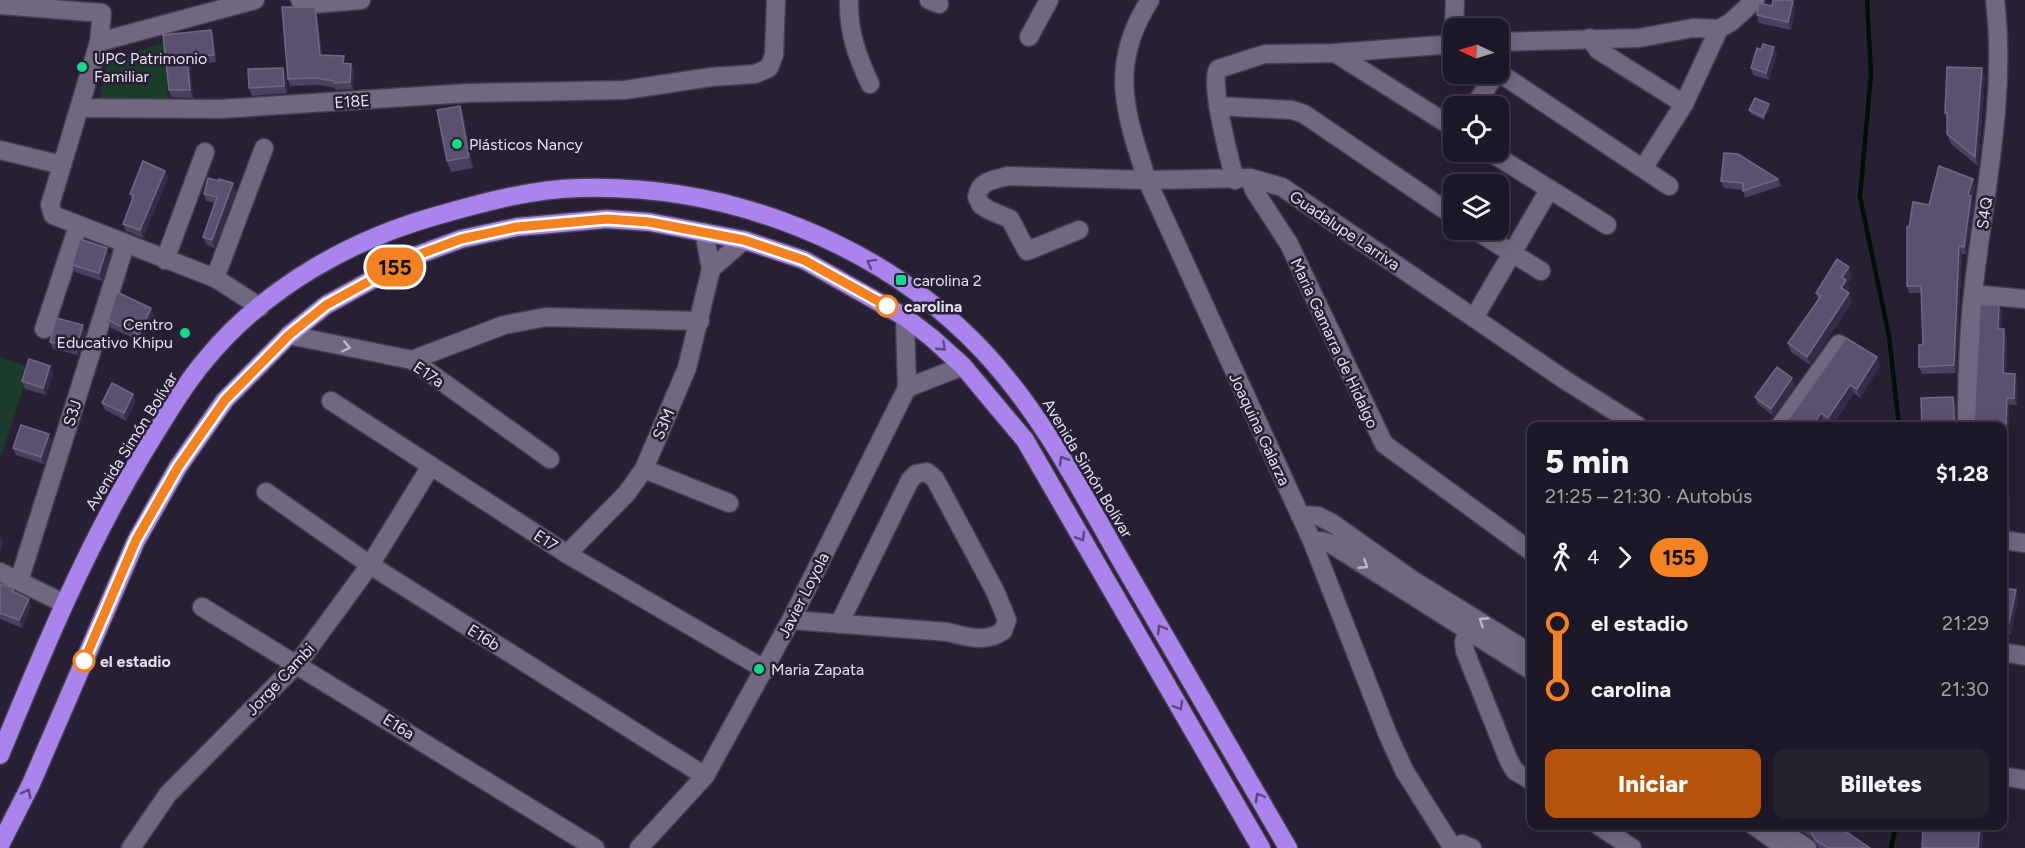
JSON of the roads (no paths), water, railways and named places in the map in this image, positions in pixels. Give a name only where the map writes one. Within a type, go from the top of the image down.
[{"type":"highway","name":"Avenida Simón Bolívar","points":[[0,755],[63,603],[119,494],[159,427],[207,357],[260,307],[337,254],[379,234],[475,205],[577,188],[679,195],[776,218],[821,236],[901,280],[955,322],[986,354],[1039,418],[1288,848]]},
{"type":"highway","points":[[0,845],[31,784],[136,540],[178,467],[225,400],[289,335],[326,305],[415,256],[461,239],[517,227],[607,219],[704,231],[744,240],[804,260],[905,317],[963,366],[1025,440],[1261,848]]},
{"type":"street","points":[[99,42],[255,0]]},
{"type":"street","points":[[300,0],[312,4],[361,0]]},
{"type":"street","name":"E18E","points":[[79,108],[220,109],[468,93],[626,90],[711,77],[755,74],[769,68],[774,55],[776,0]]},
{"type":"street","points":[[849,0],[851,34],[856,53],[870,84]]},
{"type":"street","points":[[1029,37],[1049,0]]},
{"type":"street","name":"Joaquina Galarza","points":[[1150,0],[1129,39],[1124,68],[1128,115],[1147,180],[1312,542],[1388,735],[1405,772],[1453,848]]},
{"type":"street","points":[[1454,18],[1455,0]]},
{"type":"street","points":[[1509,42],[1639,38],[1693,28],[1719,28],[1731,22],[1755,0]]},
{"type":"street","name":"S4Q","points":[[1968,422],[1967,377],[1973,294],[1995,140],[1998,23],[1995,0]]},
{"type":"street","points":[[0,5],[102,13],[99,42],[50,205],[53,215],[215,278],[260,307]]},
{"type":"street","points":[[1644,166],[1684,104],[1719,28]]},
{"type":"street","points":[[1590,38],[1598,50],[1684,104]]},
{"type":"street","name":"Maria Gamarra de Hidalgo","points":[[1443,45],[1335,53],[1265,54],[1218,69],[1215,74],[1218,106],[1242,179],[1254,190],[1284,236],[1384,444],[1527,548]]},
{"type":"street","points":[[1335,53],[1443,121]]},
{"type":"street","points":[[1509,81],[1644,166],[1669,186]]},
{"type":"street","points":[[1218,106],[1292,110],[1304,114],[1443,209]]},
{"type":"street","points":[[215,278],[264,148]]},
{"type":"street","points":[[0,150],[62,165]]},
{"type":"street","points":[[165,260],[206,152]]},
{"type":"street","points":[[1506,162],[1606,225]]},
{"type":"street","name":"Guadalupe Larriva","points":[[1079,230],[1027,251],[1010,219],[981,205],[977,197],[982,184],[1008,176],[1147,180],[1242,179],[1282,187],[1632,422]]},
{"type":"street","points":[[1474,318],[1549,190]]},
{"type":"street","points":[[44,329],[78,225]]},
{"type":"street","name":"S3M","points":[[567,554],[627,493],[644,469],[687,368],[711,269],[704,231]]},
{"type":"street","points":[[711,269],[744,240]]},
{"type":"street","points":[[1492,240],[1541,271]]},
{"type":"street","name":"S3J","points":[[19,581],[126,245]]},
{"type":"street","points":[[1973,294],[2025,298]]},
{"type":"street","points":[[412,360],[504,325],[546,317],[700,321]]},
{"type":"street","name":"Javier Loyola","points":[[639,848],[705,776],[766,670],[907,388],[905,317]]},
{"type":"street","name":"E17a","points":[[289,335],[412,360],[550,459]]},
{"type":"street","points":[[1783,422],[1839,344]]},
{"type":"street","points":[[907,388],[963,366]]},
{"type":"street","name":"E17","points":[[331,401],[567,554],[766,670]]},
{"type":"street","name":"Jorge Cambi","points":[[131,848],[168,794],[298,663],[370,565],[431,466]]},
{"type":"street","points":[[644,469],[729,503]]},
{"type":"street","points":[[791,620],[839,624],[948,632],[989,639],[1003,631],[1007,620],[994,591],[935,479],[927,472],[916,474],[910,480],[839,624]]},
{"type":"street","name":"E16b","points":[[266,492],[370,565],[705,776]]},
{"type":"street","points":[[1300,515],[1318,516],[1332,523],[1414,581],[1479,618],[1527,651]]},
{"type":"street","points":[[1312,542],[1322,541],[1331,544],[1527,668]]},
{"type":"street","points":[[2007,541],[2025,543]]},
{"type":"street","points":[[0,572],[63,603]]},
{"type":"street","name":"E16a","points":[[202,607],[298,663],[595,848]]},
{"type":"street","points":[[1467,632],[1464,642],[1465,651],[1509,761],[1515,771],[1527,778]]},
{"type":"street","points":[[2007,653],[2025,656]]},
{"type":"street","points":[[2007,777],[2025,780]]},
{"type":"street","points":[[1605,830],[1632,848]]},
{"type":"street","points":[[1760,830],[1785,848]]},
{"type":"street","points":[[1780,830],[1807,848]]},
{"type":"street","points":[[1453,848],[1462,844],[1472,848]]},
{"type":"waterway","points":[[1867,0],[1871,74],[1860,197],[1889,336],[1899,422]]},
{"type":"waterway","points":[[1891,848],[1895,830]]},
{"type":"place","name":"UPC Patrimonio Familiar","points":[[82,67]]},
{"type":"place","name":"Plásticos Nancy","points":[[457,144]]},
{"type":"place","name":"carolina 2","points":[[901,280]]},
{"type":"place","name":"carolina","points":[[887,306]]},
{"type":"place","name":"Centro Educativo Khipu","points":[[185,333]]},
{"type":"place","name":"el estadio","points":[[84,661]]},
{"type":"place","name":"Maria Zapata","points":[[759,669]]}]
